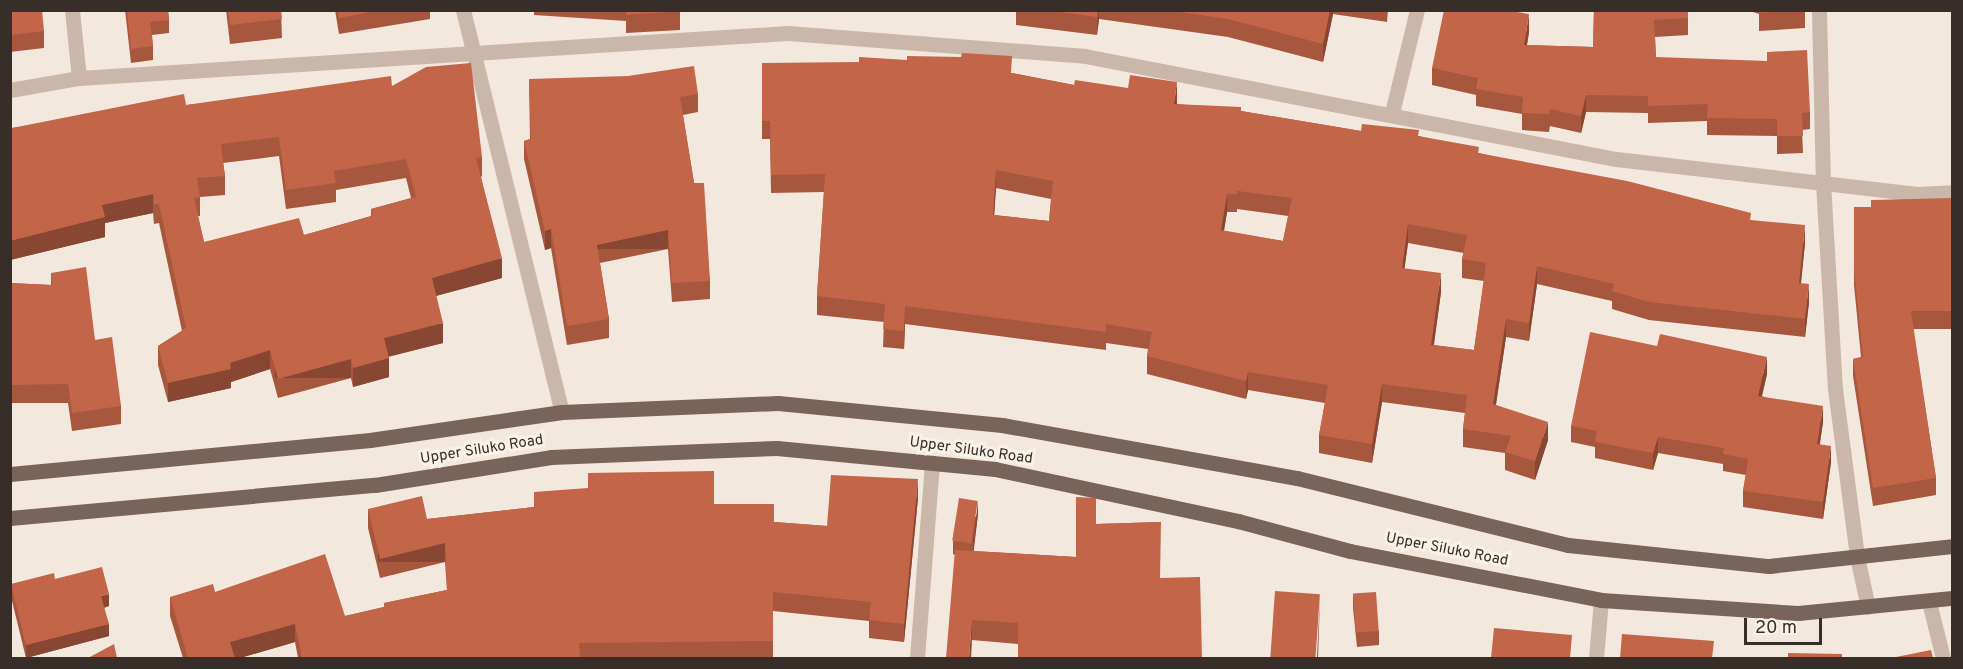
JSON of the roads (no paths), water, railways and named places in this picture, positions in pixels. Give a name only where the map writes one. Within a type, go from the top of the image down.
[{"type":"main road","name":"Upper Siluko Road","points":[[10,474],[369,440],[562,412],[778,403],[1002,425],[1297,478],[1568,545],[1769,566],[1953,546]]},
{"type":"main road","name":"Upper Siluko Road","points":[[10,518],[375,485],[551,457],[777,448],[995,469],[1238,521],[1350,550],[1600,600],[1798,613],[1953,598]]},
{"type":"street","points":[[72,10],[79,78]]},
{"type":"street","points":[[463,10],[562,412]]},
{"type":"street","points":[[1392,113],[1417,10]]},
{"type":"street","points":[[1819,10],[1823,182],[1835,389],[1857,557],[1868,607]]},
{"type":"street","points":[[10,90],[79,78],[473,50],[788,33],[1085,56],[1392,113],[1616,159],[1917,194],[1953,192]]},
{"type":"street","points":[[917,658],[932,463]]},
{"type":"street","points":[[1596,658],[1600,600]]},
{"type":"street","points":[[1929,602],[1943,658]]}]
